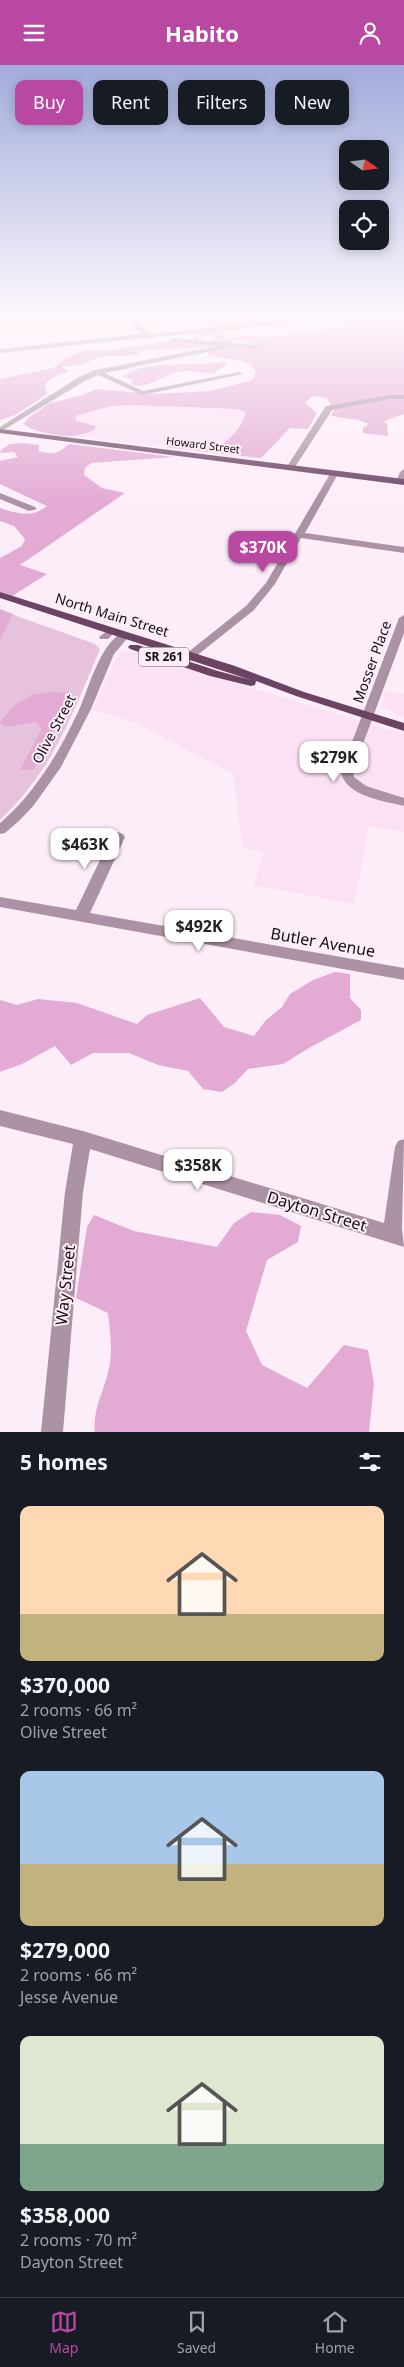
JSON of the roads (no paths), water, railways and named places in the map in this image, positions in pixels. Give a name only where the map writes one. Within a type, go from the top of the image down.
[{"type":"main road","name":"Howard Street","points":[[0,430],[402,482]]},
{"type":"main road","name":"North Main Street","points":[[0,595],[214,674],[300,694]]},
{"type":"main road","name":"North Main Street","points":[[0,603],[231,668],[300,694],[404,727]]},
{"type":"street","points":[[0,430],[88,378]]},
{"type":"street","points":[[110,378],[142,393],[220,378]]},
{"type":"street","points":[[290,468],[330,408],[390,397],[404,397]]},
{"type":"street","points":[[402,482],[404,472]]},
{"type":"street","points":[[181,663],[230,625],[259,598],[279,571],[334,474]]},
{"type":"street","points":[[0,496],[32,509]]},
{"type":"street","points":[[300,535],[404,550]]},
{"type":"street","name":"Mosser Place","points":[[404,618],[347,771],[348,778],[361,789],[404,802]]},
{"type":"street","name":"Olive Street","points":[[0,830],[16,817],[44,783],[92,691],[115,636]]},
{"type":"street","points":[[81,916],[118,837]]},
{"type":"street","name":"Butler Avenue","points":[[0,902],[404,974]]},
{"type":"street","name":"Dayton Street","points":[[0,1119],[83,1139],[398,1236]]},
{"type":"street","name":"Way Street","points":[[52,1432],[74,1192],[83,1139]]},
{"type":"street","points":[[398,1236],[404,1147]]}]
